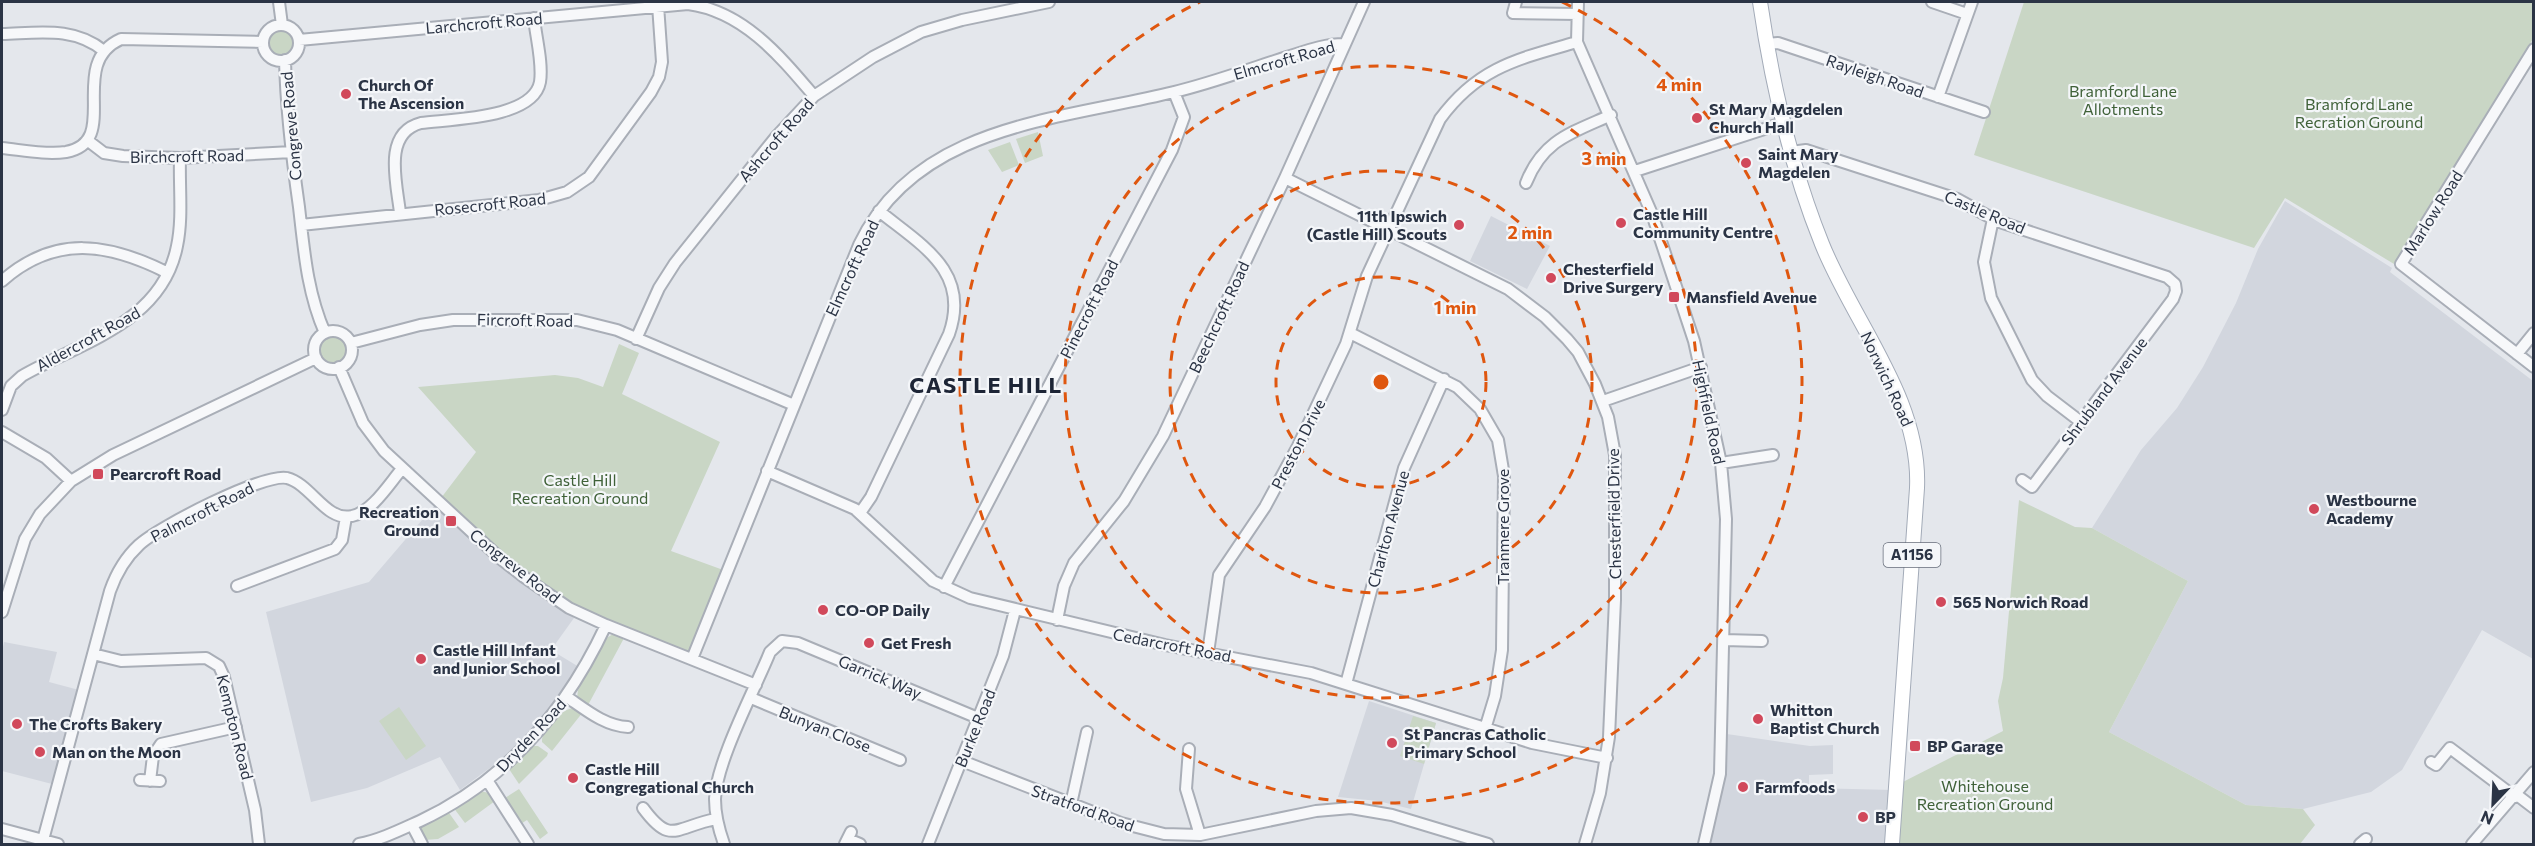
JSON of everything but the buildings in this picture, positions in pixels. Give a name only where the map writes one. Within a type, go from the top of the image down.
[{"type":"main road","name":"Norwich Road","points":[[1760,2],[1766,44],[1783,123],[1821,242],[1901,402],[1916,452],[1917,488],[1892,844]]},
{"type":"street","points":[[279,2],[282,25]]},
{"type":"street","name":"Ashcroft Road","points":[[636,339],[659,288],[675,263],[775,138],[814,96],[873,57],[921,32],[962,20],[1050,2]]},
{"type":"street","name":"Beechcroft Road","points":[[1057,620],[1068,573],[1144,471],[1285,178],[1364,2]]},
{"type":"street","points":[[1516,2],[1512,13],[1578,14]]},
{"type":"street","name":"Highfield Road","points":[[1578,2],[1577,42],[1611,115],[1652,214],[1701,367],[1721,463],[1725,509],[1720,774],[1707,844]]},
{"type":"street","points":[[1932,2],[1967,14]]},
{"type":"street","points":[[1938,97],[1972,2]]},
{"type":"street","name":"Larchcroft Road","points":[[299,40],[658,6],[700,5],[733,18],[772,50],[814,96]]},
{"type":"street","name":"Rosecroft Road","points":[[301,225],[539,200],[567,192],[584,181],[645,101],[659,76],[662,50],[658,6]]},
{"type":"street","points":[[400,213],[395,154],[399,140],[407,130],[421,123],[513,110],[527,103],[534,96],[540,79],[534,18]]},
{"type":"street","points":[[282,25],[291,28],[299,40],[297,50],[285,60],[270,56],[263,42],[271,27],[282,25]]},
{"type":"street","points":[[2,34],[73,33],[86,38],[104,51]]},
{"type":"street","points":[[2,148],[65,152],[76,149],[87,140],[94,119],[95,68],[104,51],[121,39],[133,37],[263,42]]},
{"type":"street","name":"Preston Drive","points":[[1208,653],[1219,575],[1255,523],[1284,473],[1350,333],[1363,285],[1440,119],[1454,100],[1491,70],[1509,62],[1577,42]]},
{"type":"street","name":"Rayleigh Road","points":[[1766,44],[1778,43],[1984,112]]},
{"type":"street","name":"Elmcroft Road","points":[[692,659],[859,245],[879,211],[897,190],[917,174],[983,138],[1048,117],[1174,92],[1318,48],[1344,44]]},
{"type":"street","name":"Marlow Road","points":[[2534,49],[2401,264],[2534,367]]},
{"type":"street","name":"Congreve Road","points":[[285,60],[292,153],[306,274],[325,333]]},
{"type":"street","name":"Pinecroft Road","points":[[944,587],[1172,150],[1184,117],[1174,92]]},
{"type":"street","points":[[1526,183],[1543,152],[1552,143],[1611,115]]},
{"type":"street","points":[[1635,171],[1783,123]]},
{"type":"street","name":"Birchcroft Road","points":[[87,140],[100,151],[112,156],[180,158],[292,153]]},
{"type":"street","name":"Castle Road","points":[[1791,152],[1806,150],[1957,199],[1993,219],[2166,277],[2175,284]]},
{"type":"street","name":"Aldercroft Road","points":[[2,410],[15,381],[135,316],[158,292],[168,273],[179,237],[180,158]]},
{"type":"street","name":"Chesterfield Drive","points":[[1285,178],[1389,231],[1491,279],[1533,306],[1578,352],[1603,401],[1613,446],[1616,489],[1612,688],[1607,758],[1585,844]]},
{"type":"street","points":[[860,513],[871,497],[949,334],[954,312],[953,290],[939,261],[879,211]]},
{"type":"street","points":[[1993,219],[1984,262],[1991,298],[2032,380],[2047,396],[2081,422]]},
{"type":"street","points":[[2,281],[17,268],[40,256],[78,247],[115,251],[168,273]]},
{"type":"street","name":"Shrubland Avenue","points":[[2022,480],[2032,487],[2173,299],[2175,284]]},
{"type":"street","name":"Fircroft Road","points":[[351,344],[420,325],[468,319],[577,320],[607,327],[794,405]]},
{"type":"street","points":[[340,332],[351,344],[350,358],[339,367],[328,368],[316,358],[315,344],[325,333],[340,332]]},
{"type":"street","name":"Tranmere Grove","points":[[1350,333],[1444,379],[1465,394],[1487,418],[1498,440],[1504,466],[1502,650],[1495,696],[1485,729]]},
{"type":"street","points":[[2517,354],[2534,333]]},
{"type":"street","points":[[2,612],[12,572],[25,539],[40,514],[71,481],[113,455],[316,358]]},
{"type":"street","name":"Congreve Road","points":[[339,367],[370,434],[401,470],[516,571],[569,608],[756,686]]},
{"type":"street","points":[[1603,401],[1701,367]]},
{"type":"street","name":"Charlton Avenue","points":[[1346,684],[1404,468],[1444,379]]},
{"type":"street","points":[[2,432],[46,458],[71,481]]},
{"type":"street","points":[[1721,463],[1773,455]]},
{"type":"street","points":[[237,586],[335,549],[342,540],[346,517],[367,508],[401,470]]},
{"type":"street","name":"Cedarcroft Road","points":[[767,471],[860,513],[914,565],[944,587],[970,598],[1057,620],[1208,653],[1276,665],[1346,684],[1547,747],[1607,758]]},
{"type":"street","name":"Palmcroft Road","points":[[43,840],[116,577],[136,548],[160,530],[262,481],[275,477],[297,482],[329,510],[346,517]]},
{"type":"street","name":"Burke Road","points":[[928,844],[1003,656],[1015,610]]},
{"type":"street","name":"Dryden Road","points":[[360,844],[411,825],[448,806],[487,780],[520,752],[567,697],[606,625]]},
{"type":"street","points":[[1724,640],[1762,641]]},
{"type":"street","name":"Garrick Way","points":[[756,686],[770,652],[782,641],[798,643],[978,718]]},
{"type":"street","name":"Kempton Road","points":[[93,654],[121,660],[210,660],[219,666],[223,673],[255,810],[259,844]]},
{"type":"street","points":[[724,844],[716,819],[716,799],[720,775],[756,686]]},
{"type":"street","points":[[567,697],[593,715],[619,727],[628,727]]},
{"type":"street","name":"Bunyan Close","points":[[751,698],[900,760]]},
{"type":"street","points":[[150,781],[153,756],[161,744],[236,727]]},
{"type":"street","points":[[1071,804],[1087,732]]},
{"type":"street","points":[[2431,762],[2436,765],[2450,748],[2534,808]]},
{"type":"street","points":[[1189,750],[1186,789],[1200,835]]},
{"type":"street","name":"Stratford Road","points":[[962,761],[1164,839],[1200,835],[1316,811],[1351,808],[1392,814],[1488,844]]},
{"type":"street","points":[[2472,844],[2516,796],[2534,772]]},
{"type":"street","points":[[487,780],[528,844]]},
{"type":"street","points":[[643,808],[654,827],[666,835],[675,835],[699,823],[716,819]]},
{"type":"street","points":[[411,825],[422,844]]},
{"type":"street","points":[[2,829],[21,840],[43,840],[58,844]]},
{"type":"street","points":[[848,838],[860,844]]},
{"type":"shaded area","name":"Westbourne Academy","points":[[2285,201],[2392,268],[2390,272],[2533,381],[2533,659],[2482,630],[2402,770],[2371,792],[2303,809],[2246,805],[2109,732],[2188,581],[2092,528],[2141,450],[2177,408],[2203,367],[2236,303],[2258,249]]},
{"type":"shaded area","points":[[1491,216],[1550,246],[1527,289],[1470,261]]},
{"type":"shaded area","name":"Castle Hill Infant and Junior School","points":[[434,506],[501,567],[574,618],[551,650],[579,667],[537,726],[502,759],[460,790],[440,757],[367,788],[311,802],[266,612],[369,582]]},
{"type":"shaded area","points":[[4,642],[57,652],[49,682],[79,690],[52,784],[2,771],[2,652]]},
{"type":"shaded area","name":"St Pancras Catholic Primary School","points":[[1369,701],[1436,723],[1411,809],[1378,801],[1338,797]]},
{"type":"shaded area","points":[[1720,733],[1810,746],[1833,745],[1833,774],[1809,775],[1809,788],[1894,790],[1892,844],[1704,844]]},
{"type":"green space","points":[[2024,2],[2533,2],[2533,39],[2394,264],[2285,198],[2254,248],[1974,155]]},
{"type":"green space","points":[[281,28],[291,32],[295,42],[291,52],[281,56],[271,52],[267,42],[271,32]]},
{"type":"green space","points":[[1038,132],[1043,156],[1025,163],[1016,139]]},
{"type":"green space","points":[[1010,142],[1019,165],[1002,172],[988,150]]},
{"type":"green space","points":[[333,335],[343,339],[347,349],[343,359],[333,363],[323,359],[319,349],[323,339]]},
{"type":"green space","name":"Castle Hill Recreation Ground","points":[[619,344],[639,353],[622,394],[720,442],[671,551],[726,571],[692,659],[569,607],[438,502],[476,452],[418,387],[555,375],[578,378],[603,387]]},
{"type":"green space","name":"Whitehouse Recreation Ground","points":[[2019,500],[2075,527],[2092,528],[2188,581],[2109,732],[2246,805],[2303,809],[2315,825],[2300,844],[1892,844],[1895,786],[2003,731],[1998,701],[2003,678]]},
{"type":"green space","points":[[613,634],[624,637],[623,640],[587,707],[577,698],[578,690],[605,639]]},
{"type":"green space","points":[[399,707],[426,746],[406,760],[379,721]]},
{"type":"green space","points":[[574,708],[583,712],[552,751],[542,742],[545,732],[558,716]]},
{"type":"green space","points":[[1413,716],[1436,723],[1424,764],[1400,756]]},
{"type":"green space","points":[[533,746],[538,746],[548,753],[547,756],[519,784],[509,769]]},
{"type":"green space","points":[[519,789],[548,833],[540,839],[527,820],[519,825],[502,800]]},
{"type":"green space","points":[[480,791],[489,793],[495,801],[465,823],[453,807]]},
{"type":"green space","points":[[447,810],[459,827],[438,839],[424,840],[420,829],[423,824]]},
{"type":"place","name":"Church Of The Ascension","points":[[346,94]]},
{"type":"place","name":"St Mary Magdelen Church Hall","points":[[1697,118]]},
{"type":"place","name":"Saint Mary Magdelen","points":[[1746,163]]},
{"type":"place","name":"Castle Hill Community Centre","points":[[1621,223]]},
{"type":"place","name":"11th Ipswich (Castle Hill) Scouts","points":[[1459,225]]},
{"type":"place","name":"Chesterfield Drive Surgery","points":[[1551,278]]},
{"type":"place","name":"Mansfield Avenue","points":[[1674,297]]},
{"type":"place","name":"Pearcroft Road","points":[[98,474]]},
{"type":"place","name":"Westbourne Academy","points":[[2314,509]]},
{"type":"place","name":"Recreation Ground","points":[[451,521]]},
{"type":"place","name":"565 Norwich Road","points":[[1941,602]]},
{"type":"place","name":"CO-OP Daily","points":[[823,610]]},
{"type":"place","name":"Get Fresh","points":[[869,643]]},
{"type":"place","name":"Castle Hill Infant and Junior School","points":[[421,659]]},
{"type":"place","name":"Whitton Baptist Church","points":[[1758,719]]},
{"type":"place","name":"The Crofts Bakery","points":[[17,724]]},
{"type":"place","name":"St Pancras Catholic Primary School","points":[[1392,743]]},
{"type":"place","name":"BP Garage","points":[[1915,746]]},
{"type":"place","name":"Man on the Moon","points":[[40,752]]},
{"type":"place","name":"Castle Hill Congregational Church","points":[[573,778]]},
{"type":"place","name":"Farmfoods","points":[[1743,787]]},
{"type":"place","name":"BP","points":[[1863,817]]},
{"type":"district","name":"CASTLE HILL","points":[[986,385]]},
{"type":"park label","name":"Bramford Lane Allotments","points":[[2123,100]]},
{"type":"park label","name":"Bramford Lane Recration Ground","points":[[2359,113]]}]
